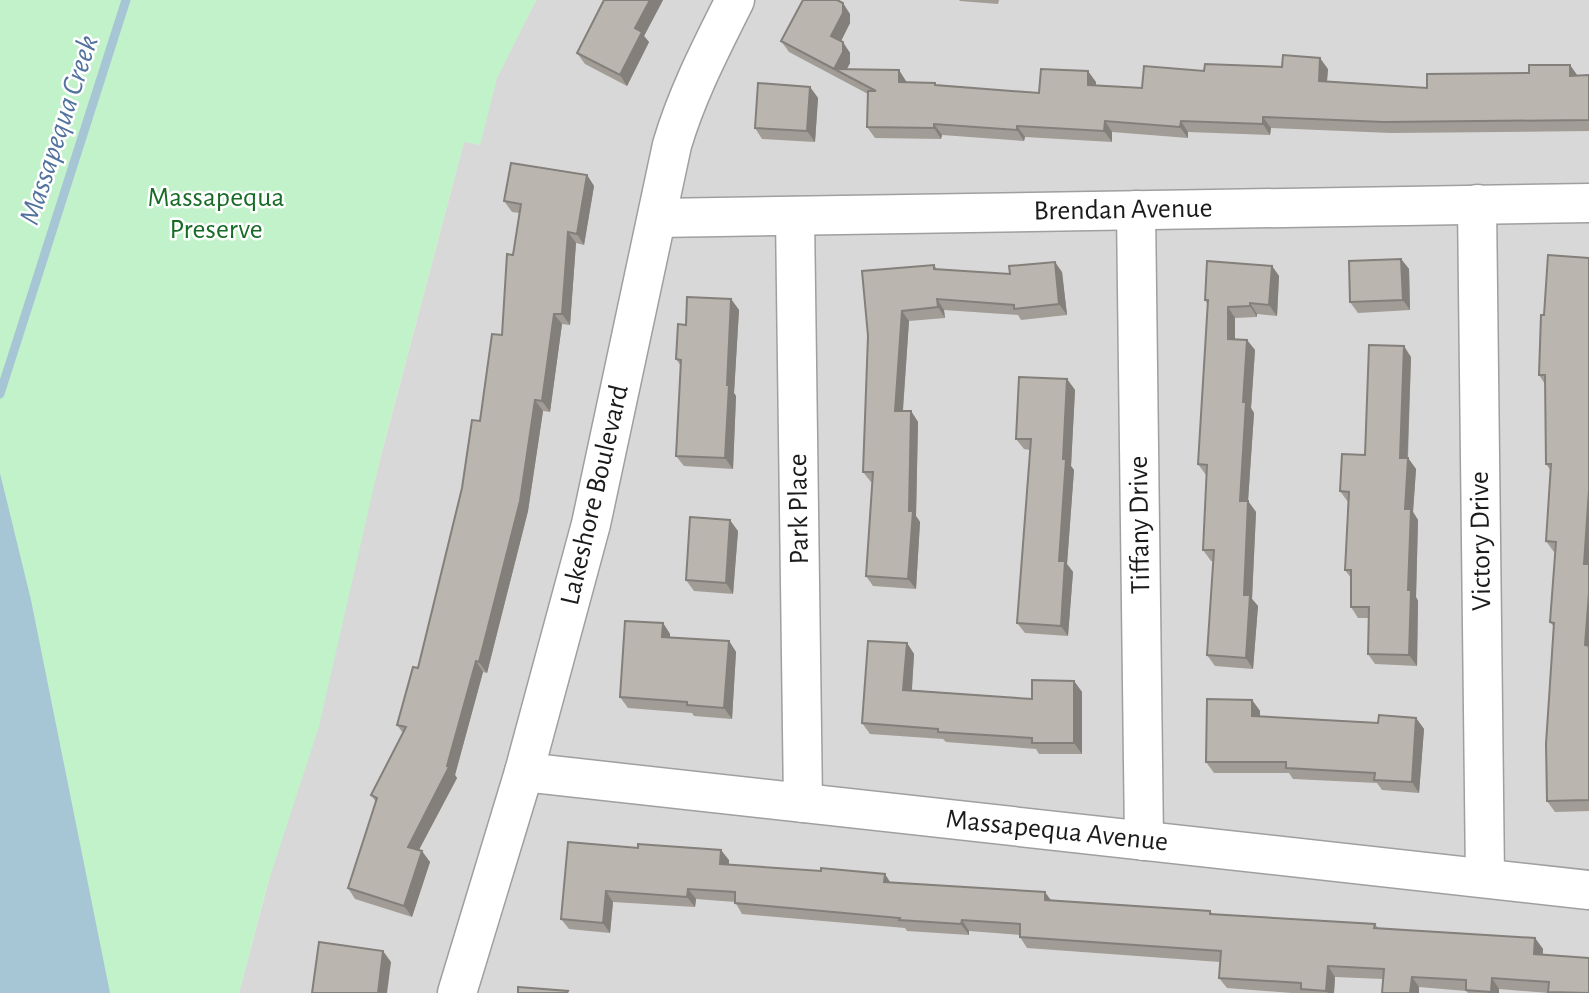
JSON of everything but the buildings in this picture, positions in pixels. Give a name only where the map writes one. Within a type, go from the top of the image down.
[{"type":"street","name":"Lakeshore Boulevard","points":[[457,993],[524,772],[591,524],[672,145],[684,105],[735,0]]},
{"type":"street","name":"Brendan Avenue","points":[[657,218],[1589,203]]},
{"type":"street","name":"Victory Drive","points":[[1477,205],[1485,878]]},
{"type":"street","name":"Tiffany Drive","points":[[1136,210],[1144,841]]},
{"type":"street","name":"Park Place","points":[[795,216],[803,803]]},
{"type":"street","name":"Massapequa Avenue","points":[[524,772],[1589,890]]},
{"type":"shaded area","points":[[536,0],[1589,0],[1589,993],[239,993],[464,142]]},
{"type":"green space","name":"Massapequa Preserve","points":[[0,0],[536,0],[497,78],[480,145],[464,142],[381,455],[319,726],[267,886],[239,993],[0,993]]},
{"type":"water","points":[[0,473],[31,600],[110,993],[0,993]]},
{"type":"waterway","name":"Massapequa Creek","points":[[0,394],[126,0]]}]
